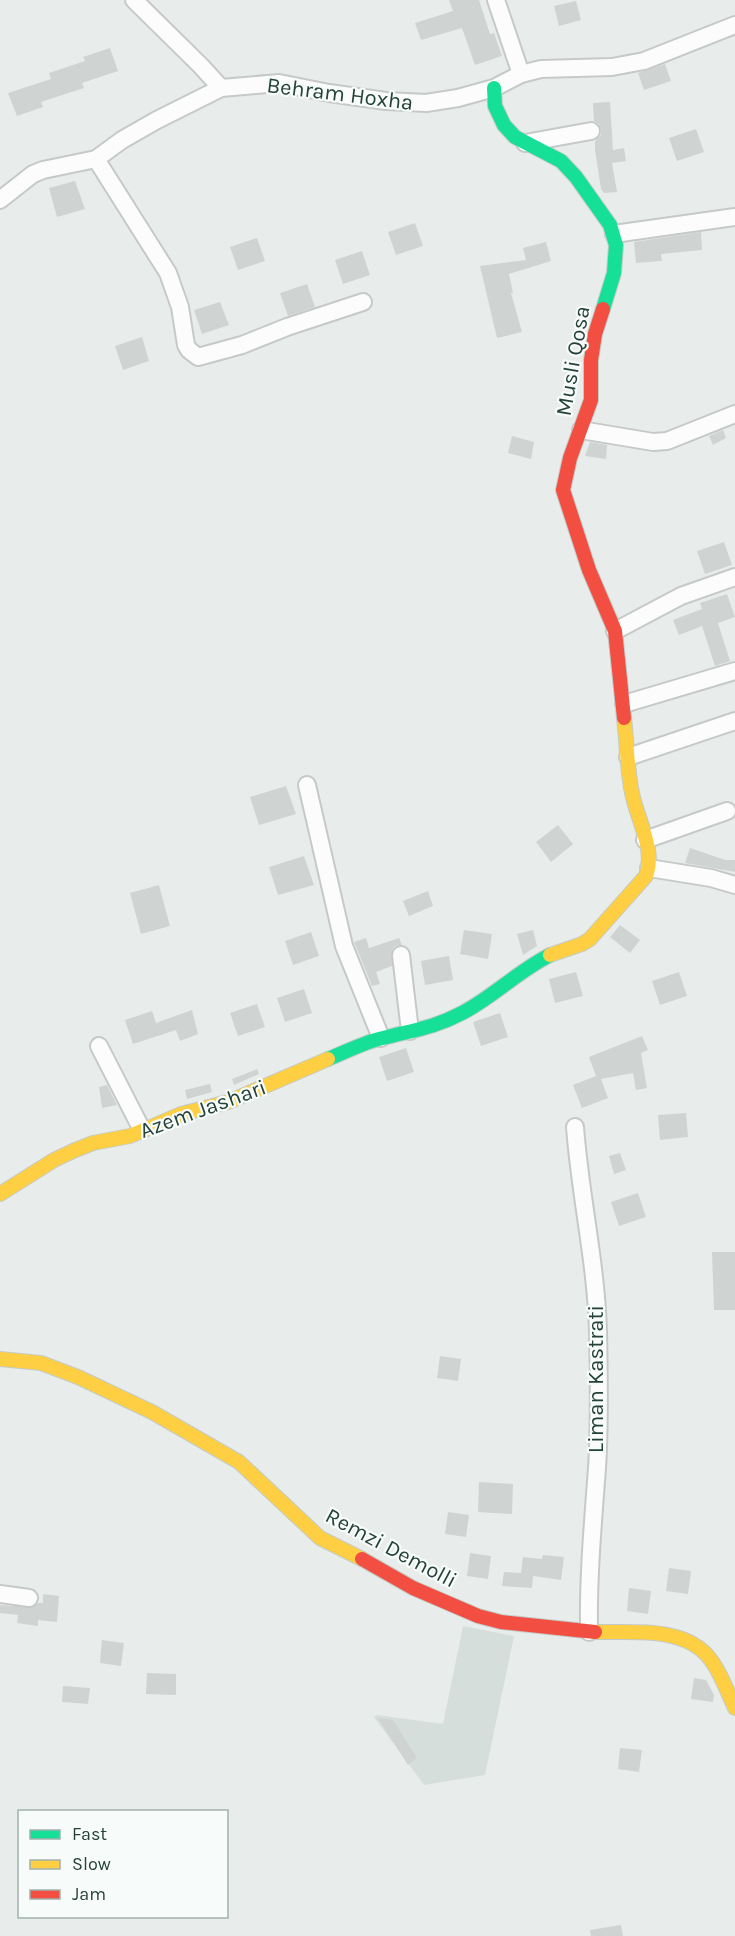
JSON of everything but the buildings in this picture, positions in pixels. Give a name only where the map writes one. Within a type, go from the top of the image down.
[{"type":"street","points":[[134,0],[221,88]]},
{"type":"street","points":[[496,0],[520,74]]},
{"type":"street","name":"Behram Hoxha","points":[[0,200],[33,174],[96,159],[122,140],[157,120],[221,88],[279,83],[386,101],[426,103],[458,98],[494,88],[520,74],[541,69],[612,67],[644,61],[735,25]]},
{"type":"street","name":"Musli Qosa","points":[[494,88],[495,106],[504,125],[515,137],[561,161],[576,177],[614,234],[616,257],[614,273],[595,334],[591,360],[591,400],[570,458],[563,490],[589,570],[616,639],[632,793],[645,840],[649,868]]},
{"type":"street","points":[[525,143],[591,131]]},
{"type":"street","points":[[96,159],[168,273],[180,307],[186,345],[198,357],[242,345],[287,327],[363,302]]},
{"type":"street","points":[[614,234],[735,217]]},
{"type":"street","points":[[581,430],[653,442],[667,441],[735,414]]},
{"type":"street","points":[[616,639],[681,596],[735,577]]},
{"type":"street","points":[[624,704],[735,671]]},
{"type":"street","points":[[628,757],[735,721]]},
{"type":"street","points":[[307,785],[344,946],[381,1038]]},
{"type":"street","points":[[645,840],[727,811]]},
{"type":"street","points":[[649,868],[711,878],[735,885]]},
{"type":"street","name":"Azem Jashari","points":[[0,1194],[54,1160],[93,1143],[130,1136],[181,1114],[228,1102],[381,1038],[432,1027],[462,1013],[497,992],[538,961],[590,939],[640,883],[649,868]]},
{"type":"street","points":[[401,955],[410,1031]]},
{"type":"street","points":[[99,1046],[142,1130]]},
{"type":"street","name":"Liman Kastrati","points":[[575,1127],[597,1304],[598,1330],[597,1445],[589,1632]]},
{"type":"street","name":"Remzi Demolli","points":[[0,1359],[41,1363],[78,1377],[173,1424],[239,1462],[320,1538],[414,1588],[478,1616],[540,1628],[589,1632],[659,1633],[691,1644],[706,1654],[735,1708]]},
{"type":"street","points":[[0,1594],[29,1598]]},
{"type":"shaded area","points":[[463,1626],[514,1636],[485,1775],[424,1785],[374,1717],[377,1715],[443,1724]]},
{"type":"traffic: fast","points":[[494,88],[495,106],[504,125],[515,137],[561,161],[576,177],[610,225],[616,245],[614,273],[603,309]]},
{"type":"traffic: fast","points":[[328,1059],[369,1042],[452,1018],[473,1007],[550,955]]},
{"type":"traffic: slow","points":[[550,955],[590,939],[646,876],[649,856],[645,834],[632,793],[624,718]]},
{"type":"traffic: slow","points":[[0,1194],[54,1160],[73,1151],[93,1143],[130,1136],[181,1114],[228,1102],[328,1059]]},
{"type":"traffic: slow","points":[[0,1359],[41,1363],[78,1377],[152,1412],[239,1462],[320,1538],[362,1559]]},
{"type":"traffic: slow","points":[[595,1632],[654,1633],[682,1639],[695,1645],[715,1666],[735,1708]]},
{"type":"traffic: jam","points":[[603,309],[595,334],[591,360],[591,400],[570,458],[563,490],[589,570],[615,631],[624,718]]},
{"type":"traffic: jam","points":[[362,1559],[413,1588],[478,1616],[501,1622],[595,1632]]}]
